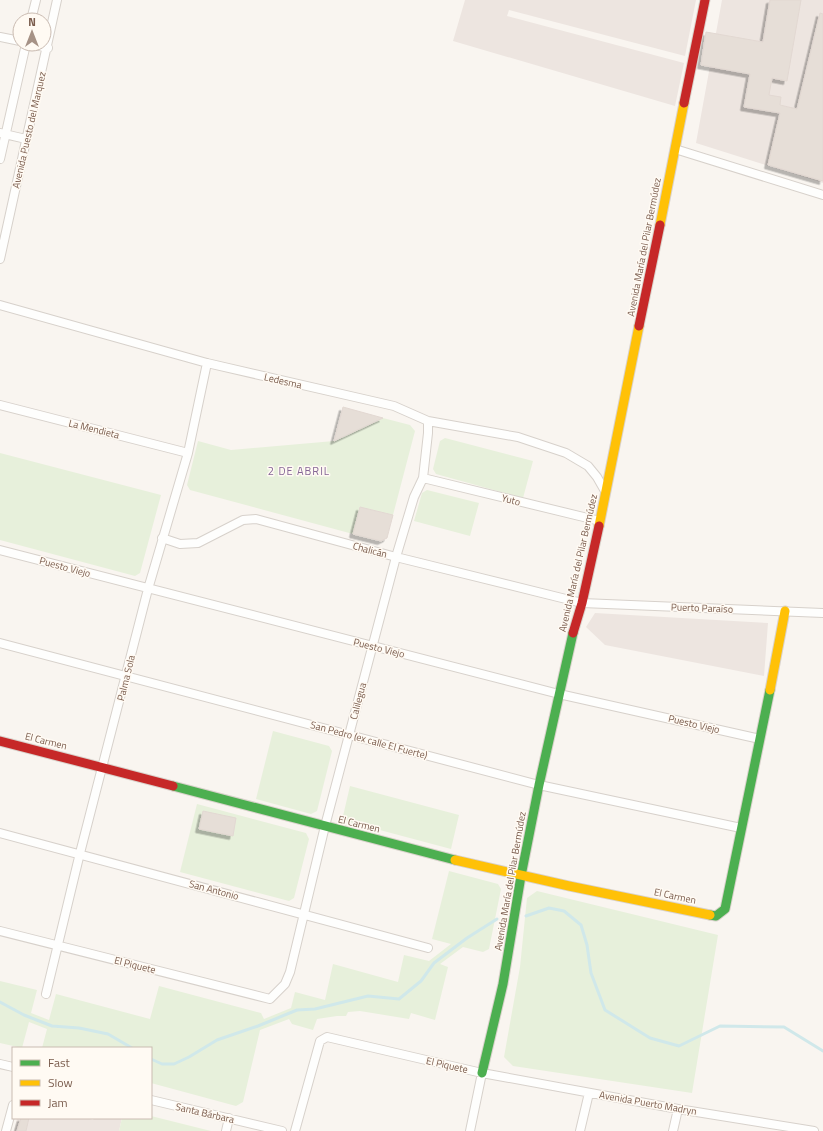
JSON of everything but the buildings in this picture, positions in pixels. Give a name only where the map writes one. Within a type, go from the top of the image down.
[{"type":"street","points":[[33,12],[36,0]]},
{"type":"street","name":"Avenida Puesto del Marquez","points":[[52,27],[57,0]]},
{"type":"street","name":"Avenida María del Pilar Bermúdez","points":[[470,1131],[503,984],[521,876],[539,785],[600,521],[704,0]]},
{"type":"street","points":[[0,37],[12,39]]},
{"type":"street","points":[[0,159],[3,133],[24,52]]},
{"type":"street","name":"Avenida Puesto del Marquez","points":[[0,259],[26,139],[47,52]]},
{"type":"street","points":[[3,133],[26,139]]},
{"type":"street","points":[[675,149],[823,195]]},
{"type":"street","points":[[0,218],[9,220]]},
{"type":"street","name":"Ledesma","points":[[0,305],[207,363],[394,406],[428,420],[518,437],[566,453],[588,466],[597,477],[605,491]]},
{"type":"street","name":"Palma Sola","points":[[46,994],[80,853],[104,767],[148,589],[188,453],[207,363]]},
{"type":"street","name":"La Mendieta","points":[[0,405],[188,453]]},
{"type":"street","name":"Calilegua","points":[[270,999],[285,984],[290,972],[305,915],[325,826],[396,557],[414,497],[423,478],[428,420]]},
{"type":"street","name":"Yuto","points":[[423,478],[600,521]]},
{"type":"street","name":"Chalicán","points":[[162,538],[180,544],[198,543],[243,520],[256,519],[396,557],[582,603]]},
{"type":"street","name":"Puesto Viejo","points":[[0,550],[559,694],[760,739]]},
{"type":"street","name":"Puerto Paraíso","points":[[582,603],[823,613]]},
{"type":"street","points":[[741,828],[785,611]]},
{"type":"street","name":"San Pedro (ex calle El Fuerte)","points":[[0,643],[539,785],[741,828]]},
{"type":"street","name":"El Carmen","points":[[0,741],[521,876],[716,916],[725,909],[741,828]]},
{"type":"street","name":"San Antonio","points":[[0,833],[80,853],[428,948]]},
{"type":"street","name":"El Piquete","points":[[0,930],[57,946],[270,999]]},
{"type":"street","name":"El Piquete","points":[[295,1131],[320,1041],[327,1037],[482,1073]]},
{"type":"street","points":[[0,1064],[12,1067]]},
{"type":"street","name":"Avenida Puerto Madryn","points":[[482,1073],[678,1109],[814,1131]]},
{"type":"street","points":[[580,1131],[589,1093]]},
{"type":"street","name":"Santa Bárbara","points":[[152,1100],[282,1131]]},
{"type":"street","points":[[6,1131],[12,1109]]},
{"type":"street","points":[[673,1131],[678,1109]]},
{"type":"street","points":[[226,1131],[228,1118]]},
{"type":"shaded area","points":[[465,0],[696,0],[685,56],[509,10],[507,16],[684,63],[675,106],[453,41]]},
{"type":"shaded area","points":[[722,0],[823,0],[823,183],[696,143]]},
{"type":"shaded area","points":[[595,613],[768,623],[764,676],[605,645],[586,627]]},
{"type":"shaded area","points":[[17,1119],[122,1119],[119,1131],[14,1131]]},
{"type":"green space","points":[[383,418],[410,425],[415,431],[393,515],[360,507],[353,534],[190,490],[187,485],[198,441],[231,450],[334,441]]},
{"type":"green space","points":[[445,438],[533,461],[523,498],[436,474],[433,469],[440,441]]},
{"type":"green space","points":[[0,453],[161,495],[140,573],[135,576],[0,540]]},
{"type":"green space","points":[[427,490],[479,503],[470,536],[414,521],[422,493]]},
{"type":"green space","points":[[273,731],[329,746],[332,751],[317,811],[311,814],[256,799]]},
{"type":"green space","points":[[350,786],[459,815],[451,849],[346,821],[343,816]]},
{"type":"green space","points":[[197,804],[306,833],[309,839],[294,898],[289,901],[180,872]]},
{"type":"green space","points":[[449,871],[498,884],[501,889],[489,949],[483,952],[463,947],[440,964],[448,967],[435,1020],[411,1013],[409,1019],[360,1011],[348,1012],[346,1016],[317,1019],[313,1030],[292,1024],[289,1019],[260,1030],[243,1102],[236,1106],[152,1083],[152,1047],[42,1047],[47,1029],[29,1022],[22,1047],[0,1043],[0,981],[37,990],[31,1013],[49,1020],[56,994],[150,1019],[159,986],[261,1013],[264,1019],[291,1008],[295,992],[325,1000],[333,964],[398,982],[404,955],[429,961],[451,944],[432,939]]},
{"type":"green space","points":[[537,891],[718,935],[692,1093],[513,1066],[504,1057],[520,967],[527,898]]},
{"type":"green space","points":[[152,1116],[211,1131],[119,1131],[122,1119],[152,1119]]},
{"type":"waterway","points":[[526,916],[549,908],[564,911],[581,925],[587,945],[591,973],[605,1010],[650,1038],[679,1046],[720,1026],[784,1027],[823,1051]]},
{"type":"waterway","points":[[152,1059],[162,1064],[174,1064],[217,1040],[258,1026],[297,1010],[315,1009],[368,996],[399,999],[421,981],[434,963],[467,938],[497,919]]},
{"type":"waterway","points":[[0,1002],[24,1015],[52,1026],[79,1028],[108,1034],[130,1047]]},
{"type":"traffic: fast","points":[[482,1073],[503,984],[521,876],[539,785],[573,633]]},
{"type":"traffic: fast","points":[[710,915],[716,916],[725,909],[770,690]]},
{"type":"traffic: fast","points":[[173,786],[455,860]]},
{"type":"traffic: slow","points":[[660,225],[684,103]]},
{"type":"traffic: slow","points":[[599,526],[639,326]]},
{"type":"traffic: slow","points":[[770,690],[785,611]]},
{"type":"traffic: slow","points":[[455,860],[569,886],[710,915]]},
{"type":"traffic: jam","points":[[684,103],[705,0]]},
{"type":"traffic: jam","points":[[639,326],[660,225]]},
{"type":"traffic: jam","points":[[573,633],[582,603],[599,526]]},
{"type":"traffic: jam","points":[[0,741],[173,786]]},
{"type":"district","name":"2 DE ABRIL","points":[[299,471]]}]
